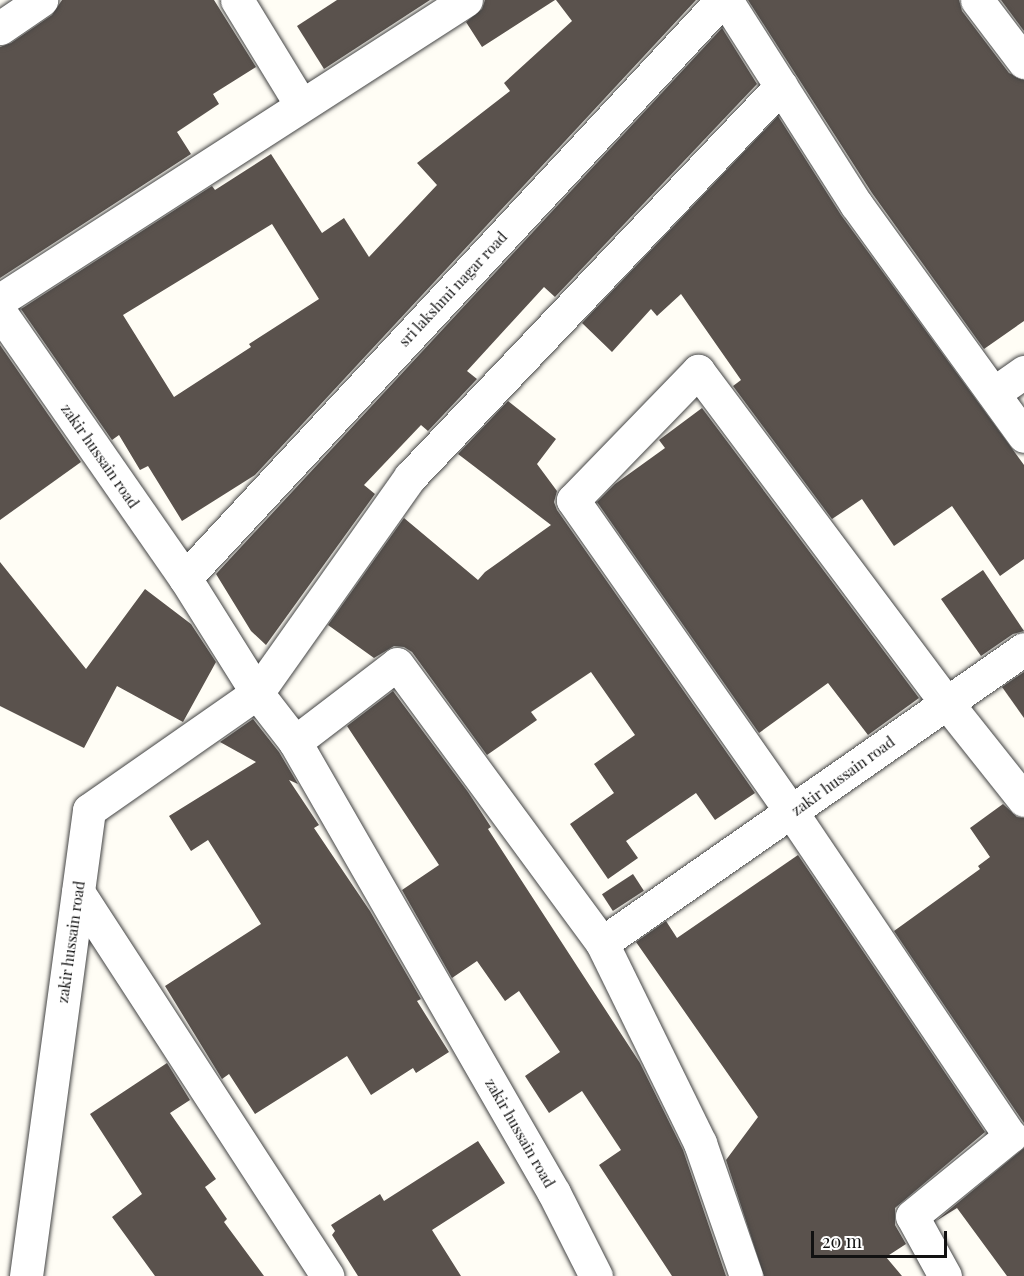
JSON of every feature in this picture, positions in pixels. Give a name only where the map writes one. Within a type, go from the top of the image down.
[{"type":"street","points":[[0,28],[41,0]]},
{"type":"street","points":[[237,0],[301,105]]},
{"type":"street","points":[[0,300],[466,0]]},
{"type":"street","points":[[724,0],[856,204],[1024,436]]},
{"type":"street","name":"sri lakshmi nagar road","points":[[185,578],[724,0]]},
{"type":"street","points":[[977,0],[1024,62]]},
{"type":"street","points":[[257,693],[410,477],[781,86]]},
{"type":"street","name":"zakir hussain road","points":[[0,312],[185,578],[257,693],[295,742],[554,1194],[596,1276]]},
{"type":"street","points":[[945,1276],[912,1216],[1010,1136],[792,813],[573,500],[698,371],[946,702],[1024,800]]},
{"type":"street","points":[[994,393],[1024,372]]},
{"type":"street","name":"zakir hussain road","points":[[602,943],[792,813],[1024,649]]},
{"type":"street","points":[[295,742],[397,664],[602,943],[700,1143],[746,1276]]},
{"type":"street","name":"zakir hussain road","points":[[26,1276],[89,810],[257,693]]},
{"type":"street","points":[[78,892],[327,1276]]},
{"type":"building","points":[[62,0],[214,0],[256,67],[213,94],[219,104],[177,132],[191,154],[0,278],[0,47],[11,43],[52,15]]},
{"type":"building","points":[[337,0],[430,0],[324,69],[297,26]]},
{"type":"building","points":[[485,0],[555,0],[482,47],[466,22],[482,9]]},
{"type":"building","points":[[556,0],[696,0],[255,475],[182,521],[148,466],[140,470],[119,435],[112,440],[21,309],[212,186],[215,190],[271,154],[322,233],[344,218],[369,257],[437,185],[417,163],[510,91],[504,83],[572,21]],"holes":[[[272,224],[319,299],[249,344],[251,347],[174,397],[123,315]]]},
{"type":"building","points":[[748,0],[959,0],[962,11],[1009,73],[1024,80],[1024,321],[984,349],[872,193]]},
{"type":"building","points":[[1001,0],[1024,0],[1024,31]]},
{"type":"building","points":[[722,28],[757,84],[555,297],[544,287],[467,371],[477,379],[428,431],[421,425],[364,485],[375,494],[266,645],[251,631],[216,574]]},
{"type":"building","points":[[778,116],[841,215],[1024,465],[1024,559],[1000,576],[952,506],[894,546],[862,499],[832,519],[733,386],[741,380],[681,294],[657,316],[651,309],[612,352],[582,323]]},
{"type":"building","points":[[0,345],[81,462],[0,520]]},
{"type":"building","points":[[508,401],[556,439],[537,464],[557,491],[554,502],[557,510],[755,793],[715,820],[696,793],[626,841],[638,858],[608,879],[570,824],[614,793],[594,764],[635,735],[591,672],[531,712],[537,720],[487,755],[412,652],[404,647],[394,646],[374,658],[328,625],[404,518],[478,580],[485,572],[551,525],[458,454]]},
{"type":"building","points":[[702,408],[919,698],[868,735],[828,683],[759,733],[597,502],[615,484],[665,448],[659,440]]},
{"type":"building","points":[[0,562],[86,669],[145,589],[191,624],[216,662],[183,722],[117,686],[84,748],[0,706]]},
{"type":"building","points":[[983,570],[1024,631],[1013,634],[981,656],[941,599]]},
{"type":"building","points":[[1024,672],[1024,718],[1002,687]]},
{"type":"building","points":[[393,691],[468,792],[491,827],[488,829],[640,1063],[683,1150],[726,1276],[672,1276],[599,1165],[621,1150],[582,1091],[549,1113],[525,1076],[560,1052],[519,991],[505,1001],[477,961],[452,978],[402,890],[439,865],[347,726]]},
{"type":"building","points":[[253,719],[279,752],[298,784],[289,780],[319,825],[314,828],[370,911],[421,999],[417,1001],[449,1052],[416,1073],[413,1068],[371,1095],[347,1056],[255,1114],[229,1074],[222,1079],[165,986],[261,924],[208,840],[191,851],[169,816],[256,762],[220,742]]},
{"type":"building","points":[[1003,804],[1017,817],[1024,818],[1024,1123],[894,931],[980,869],[978,866],[990,857],[970,828]]},
{"type":"building","points":[[798,855],[985,1132],[895,1208],[895,1225],[906,1244],[886,1257],[902,1276],[764,1276],[726,1160],[758,1117],[636,942],[666,921],[677,938]]},
{"type":"building","points":[[633,874],[644,891],[613,911],[602,894]]},
{"type":"building","points":[[167,1063],[190,1100],[170,1113],[216,1179],[205,1187],[227,1219],[224,1222],[264,1276],[155,1276],[112,1217],[142,1194],[90,1114]]},
{"type":"building","points":[[478,1141],[505,1183],[432,1230],[461,1276],[358,1276],[332,1235],[335,1231],[331,1225],[380,1194],[384,1201]]},
{"type":"building","points":[[1024,1148],[1024,1276],[1007,1276],[957,1208],[936,1221]]}]
